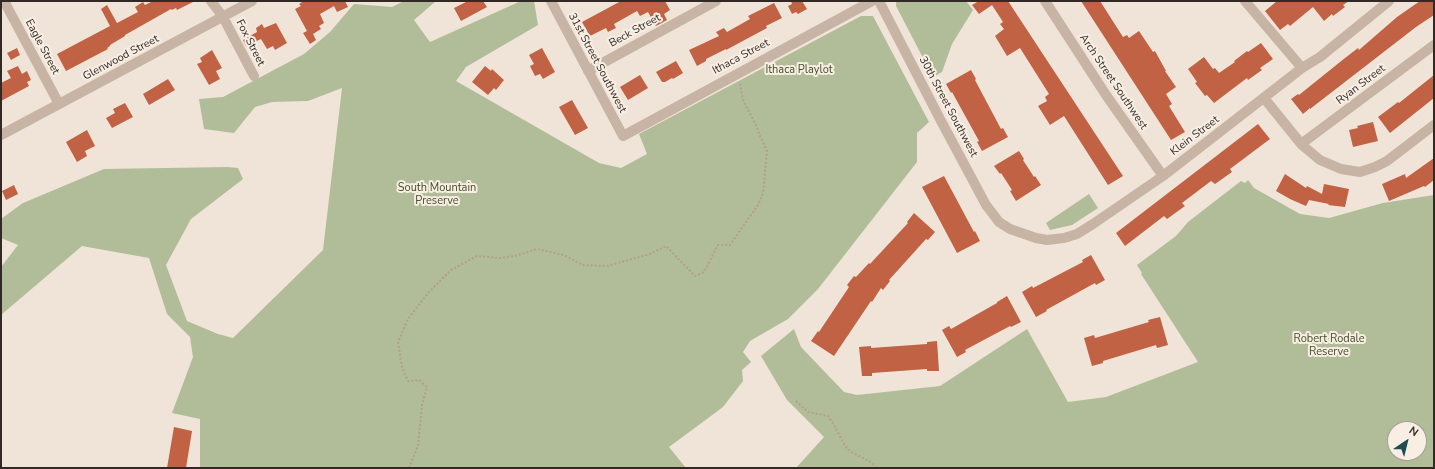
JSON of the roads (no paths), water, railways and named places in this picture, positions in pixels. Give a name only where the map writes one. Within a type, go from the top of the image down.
[{"type":"street","name":"Eagle Street","points":[[4,1],[59,104]]},
{"type":"street","name":"Fox Street","points":[[211,1],[223,17],[254,76]]},
{"type":"street","name":"Glenwood Street","points":[[1,135],[252,1]]},
{"type":"street","name":"Beck Street","points":[[588,71],[716,1]]},
{"type":"street","name":"Ithaca Street","points":[[622,136],[872,1]]},
{"type":"street","name":"30th Street Southwest","points":[[879,1],[986,205],[999,222]]},
{"type":"street","name":"Arch Street Southwest","points":[[1045,1],[1106,95],[1163,176]]},
{"type":"street","points":[[1245,1],[1302,68]]},
{"type":"street","name":"Klein Street","points":[[999,222],[1018,233],[1047,240],[1064,238],[1077,234],[1163,176],[1302,68],[1320,57],[1389,1]]},
{"type":"street","name":"31st Street Southwest","points":[[555,3],[622,136]]},
{"type":"street","name":"Ryan Street","points":[[1301,144],[1434,45]]},
{"type":"street","points":[[1264,98],[1301,144],[1320,160],[1341,169],[1360,172],[1375,167],[1387,161],[1434,125]]},
{"type":"park label","name":"Ithaca Playlot","points":[[799,70]]},
{"type":"park label","name":"South Mountain Preserve","points":[[437,194]]},
{"type":"park label","name":"Robert Rodale Reserve","points":[[1329,345]]}]
